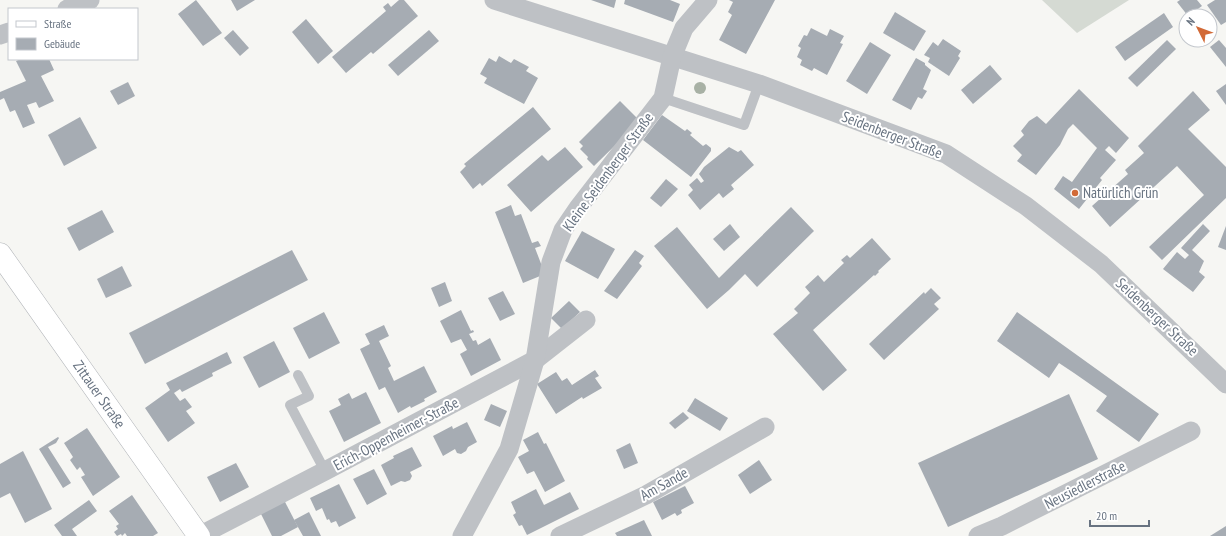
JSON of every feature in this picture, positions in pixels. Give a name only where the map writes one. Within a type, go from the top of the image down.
[{"type":"main road","name":"Zittauer Straße","points":[[0,254],[199,536]]},
{"type":"street","points":[[70,8],[90,0]]},
{"type":"street","name":"Seidenberger Straße","points":[[494,0],[759,84],[946,154],[1026,206],[1101,264],[1226,384]]},
{"type":"street","name":"Kleine Seidenberger Straße","points":[[535,360],[552,262],[563,230],[578,208],[664,98],[672,57],[684,28],[708,0]]},
{"type":"street","name":"Erich-Oppenheimer-Straße","points":[[199,536],[535,360],[586,320]]},
{"type":"street","points":[[462,536],[509,449],[535,360]]},
{"type":"street","name":"Am Sande","points":[[560,536],[646,496],[765,427]]},
{"type":"street","name":"Neusiedlerstraße","points":[[978,536],[1002,526],[1191,432]]},
{"type":"lane","points":[[664,98],[744,125],[759,84]]},
{"type":"lane","points":[[298,376],[309,396],[290,405],[325,471]]},
{"type":"shaded area","points":[[1042,0],[1129,0],[1077,33]]},
{"type":"building","points":[[196,0],[222,33],[203,46],[178,14]]},
{"type":"building","points":[[231,0],[255,0],[237,11]]},
{"type":"building","points":[[399,0],[404,0],[418,16],[373,54],[371,52],[346,73],[332,57],[386,11],[383,7],[388,3],[391,7]]},
{"type":"building","points":[[591,0],[616,0],[614,8]]},
{"type":"building","points":[[625,0],[670,0],[680,4],[673,22],[624,4]]},
{"type":"building","points":[[729,0],[775,0],[746,54],[719,40],[732,15],[728,12],[733,2]]},
{"type":"building","points":[[1180,0],[1197,0],[1202,6],[1199,8],[1182,8],[1177,2]]},
{"type":"building","points":[[1215,0],[1226,0],[1226,22],[1221,25],[1218,21],[1218,8],[1209,8],[1207,5]]},
{"type":"building","points":[[895,12],[926,31],[914,51],[883,33]]},
{"type":"building","points":[[1164,13],[1173,27],[1125,61],[1115,47]]},
{"type":"building","points":[[306,19],[333,51],[318,64],[292,32]]},
{"type":"building","points":[[811,28],[827,36],[830,29],[844,36],[840,43],[843,44],[827,75],[814,68],[812,71],[800,65],[802,60],[797,57],[801,48],[798,46],[804,35],[807,36]]},
{"type":"building","points":[[233,30],[249,48],[240,56],[224,38]]},
{"type":"building","points":[[429,30],[439,41],[398,76],[388,65]]},
{"type":"building","points":[[943,39],[961,51],[958,56],[960,58],[949,76],[928,62],[930,58],[924,55],[933,42],[938,46]]},
{"type":"building","points":[[1167,40],[1176,49],[1137,87],[1128,78]]},
{"type":"building","points":[[1219,40],[1226,48],[1226,67],[1211,48],[1218,48]]},
{"type":"building","points":[[870,42],[891,55],[867,94],[846,81]]},
{"type":"building","points":[[499,56],[511,63],[514,59],[529,67],[526,71],[538,78],[524,104],[484,83],[487,78],[480,74],[489,58],[496,62]]},
{"type":"building","points":[[916,58],[925,63],[925,65],[931,70],[923,89],[927,91],[922,99],[918,97],[911,110],[892,100]]},
{"type":"building","points":[[49,60],[54,70],[41,76],[54,101],[39,108],[36,102],[27,105],[35,123],[23,128],[15,110],[10,112],[4,98],[0,100],[0,92],[26,81],[16,61]]},
{"type":"building","points":[[990,65],[1002,79],[973,104],[961,90]]},
{"type":"building","points":[[128,82],[135,96],[118,105],[110,91]]},
{"type":"building","points":[[1226,84],[1226,105],[1216,91]]},
{"type":"building","points":[[1079,89],[1129,138],[1116,153],[1109,146],[1105,150],[1116,160],[1100,178],[1102,180],[1079,209],[1054,189],[1063,176],[1072,182],[1097,148],[1073,124],[1068,129],[1060,145],[1036,175],[1017,161],[1022,155],[1013,146],[1024,135],[1021,131],[1029,121],[1037,116],[1046,124]]},
{"type":"building","points":[[1193,91],[1210,110],[1188,129],[1226,167],[1226,198],[1162,260],[1149,247],[1204,195],[1177,166],[1110,227],[1092,206],[1128,174],[1125,170],[1144,153],[1138,146]]},
{"type":"building","points":[[620,101],[640,121],[594,166],[580,149],[583,146],[579,142]]},
{"type":"building","points":[[533,107],[551,129],[482,186],[480,183],[473,189],[460,172],[466,166],[464,164]]},
{"type":"building","points":[[662,115],[685,131],[687,129],[692,133],[690,135],[703,146],[706,144],[711,148],[711,151],[691,177],[643,140]]},
{"type":"building","points":[[80,117],[97,148],[64,166],[48,135]]},
{"type":"building","points":[[565,147],[583,167],[531,212],[507,185],[542,155],[548,161]]},
{"type":"building","points":[[729,147],[738,152],[741,150],[754,165],[731,185],[734,189],[723,198],[719,193],[700,210],[688,195],[693,190],[689,185],[697,178],[701,183],[704,181],[699,174],[704,167]]},
{"type":"building","points":[[666,179],[678,189],[661,207],[650,198]]},
{"type":"building","points":[[511,205],[515,216],[521,214],[532,243],[538,241],[541,246],[535,248],[545,274],[523,283],[495,212]]},
{"type":"building","points":[[791,207],[814,231],[757,287],[745,274],[707,309],[654,246],[677,227],[719,278]]},
{"type":"building","points":[[102,210],[114,232],[79,251],[67,228]]},
{"type":"building","points":[[730,224],[740,237],[724,251],[713,239]]},
{"type":"building","points":[[1203,224],[1210,231],[1192,250],[1204,261],[1199,272],[1205,277],[1193,292],[1163,269],[1177,252],[1185,259],[1189,255],[1181,248]]},
{"type":"building","points":[[1226,226],[1226,250],[1218,247]]},
{"type":"building","points":[[582,231],[615,249],[598,279],[565,261]]},
{"type":"building","points":[[872,238],[891,259],[878,271],[879,272],[875,276],[874,275],[813,330],[847,370],[823,391],[773,334],[798,313],[794,309],[810,293],[805,287],[818,275],[824,282],[844,263],[841,260],[847,255],[850,258]]},
{"type":"building","points":[[292,250],[308,280],[145,364],[129,333]]},
{"type":"building","points":[[635,250],[644,256],[639,263],[642,266],[617,299],[604,291]]},
{"type":"building","points":[[122,266],[132,286],[106,298],[97,279]]},
{"type":"building","points":[[445,282],[452,301],[439,307],[431,288]]},
{"type":"building","points":[[931,288],[941,298],[934,304],[939,309],[884,360],[869,344],[924,292],[925,294]]},
{"type":"building","points":[[503,291],[515,314],[500,321],[488,298]]},
{"type":"building","points":[[569,301],[580,312],[562,329],[551,318]]},
{"type":"building","points":[[461,310],[471,331],[473,330],[474,332],[469,334],[473,341],[476,340],[478,345],[490,338],[501,360],[471,376],[460,354],[467,350],[461,339],[451,343],[440,321]]},
{"type":"building","points":[[324,312],[340,343],[309,359],[293,328]]},
{"type":"building","points":[[1017,312],[1159,414],[1139,442],[1096,411],[1107,396],[1059,363],[1049,378],[997,341]]},
{"type":"building","points":[[384,325],[389,336],[379,341],[391,366],[388,368],[394,381],[424,366],[437,392],[424,399],[425,401],[411,408],[410,406],[398,413],[385,387],[379,390],[360,349],[370,344],[365,334]]},
{"type":"building","points":[[274,341],[290,372],[259,388],[243,357]]},
{"type":"building","points":[[227,352],[232,363],[212,373],[213,376],[182,392],[180,389],[174,393],[180,401],[185,398],[192,407],[186,411],[195,423],[168,442],[145,408],[170,390],[166,383]]},
{"type":"building","points":[[595,370],[599,376],[595,378],[602,388],[583,399],[582,397],[556,414],[537,384],[556,372],[562,381],[567,378],[572,385]]},
{"type":"building","points":[[366,392],[381,423],[344,442],[329,411],[341,405],[338,399],[349,393],[352,399]]},
{"type":"building","points":[[1069,394],[1098,459],[948,527],[918,463]]},
{"type":"building","points":[[695,398],[728,418],[720,431],[687,411]]},
{"type":"building","points":[[491,404],[507,411],[500,427],[484,420]]},
{"type":"building","points":[[683,412],[689,418],[675,429],[669,423]]},
{"type":"building","points":[[467,422],[477,442],[468,447],[466,451],[461,454],[457,453],[455,449],[443,456],[433,436],[452,426],[453,429]]},
{"type":"building","points":[[87,428],[120,477],[93,496],[81,477],[85,475],[80,467],[77,470],[70,460],[73,457],[64,443]]},
{"type":"building","points":[[538,432],[544,444],[546,443],[565,481],[545,492],[534,471],[527,474],[518,457],[529,451],[523,440]]},
{"type":"building","points":[[58,437],[59,438],[56,443],[48,447],[71,483],[63,488],[39,449]]},
{"type":"building","points":[[630,443],[638,463],[624,469],[616,450]]},
{"type":"building","points":[[412,447],[422,466],[410,472],[412,476],[410,480],[405,482],[401,481],[391,486],[381,465],[394,458],[393,456]]},
{"type":"building","points":[[23,451],[52,509],[25,523],[10,493],[0,498],[0,464]]},
{"type":"building","points":[[759,460],[772,480],[750,494],[738,475]]},
{"type":"building","points":[[236,463],[249,487],[220,502],[207,477]]},
{"type":"building","points":[[374,469],[387,494],[367,505],[353,479]]},
{"type":"building","points":[[339,484],[356,518],[339,527],[336,521],[331,523],[329,519],[327,520],[322,508],[316,511],[310,498]]},
{"type":"building","points":[[685,486],[694,503],[681,510],[682,513],[677,516],[675,513],[662,520],[653,502]]},
{"type":"building","points":[[536,489],[544,505],[570,492],[579,509],[527,535],[522,525],[519,526],[513,515],[516,513],[511,502]]},
{"type":"building","points":[[132,495],[158,533],[153,536],[127,536],[125,533],[122,536],[121,534],[117,536],[114,532],[118,529],[116,526],[119,524],[109,511]]},
{"type":"building","points":[[89,500],[97,511],[72,529],[77,536],[62,536],[54,525]]},
{"type":"building","points":[[284,500],[298,527],[281,536],[272,536],[260,512]]},
{"type":"building","points":[[309,512],[321,536],[303,536],[294,520]]},
{"type":"building","points":[[644,520],[652,536],[617,536],[615,533]]},
{"type":"building","points":[[1226,526],[1226,536],[1210,536]]},
{"type":"place","name":"Natürlich Grün","points":[[1075,193]]}]
